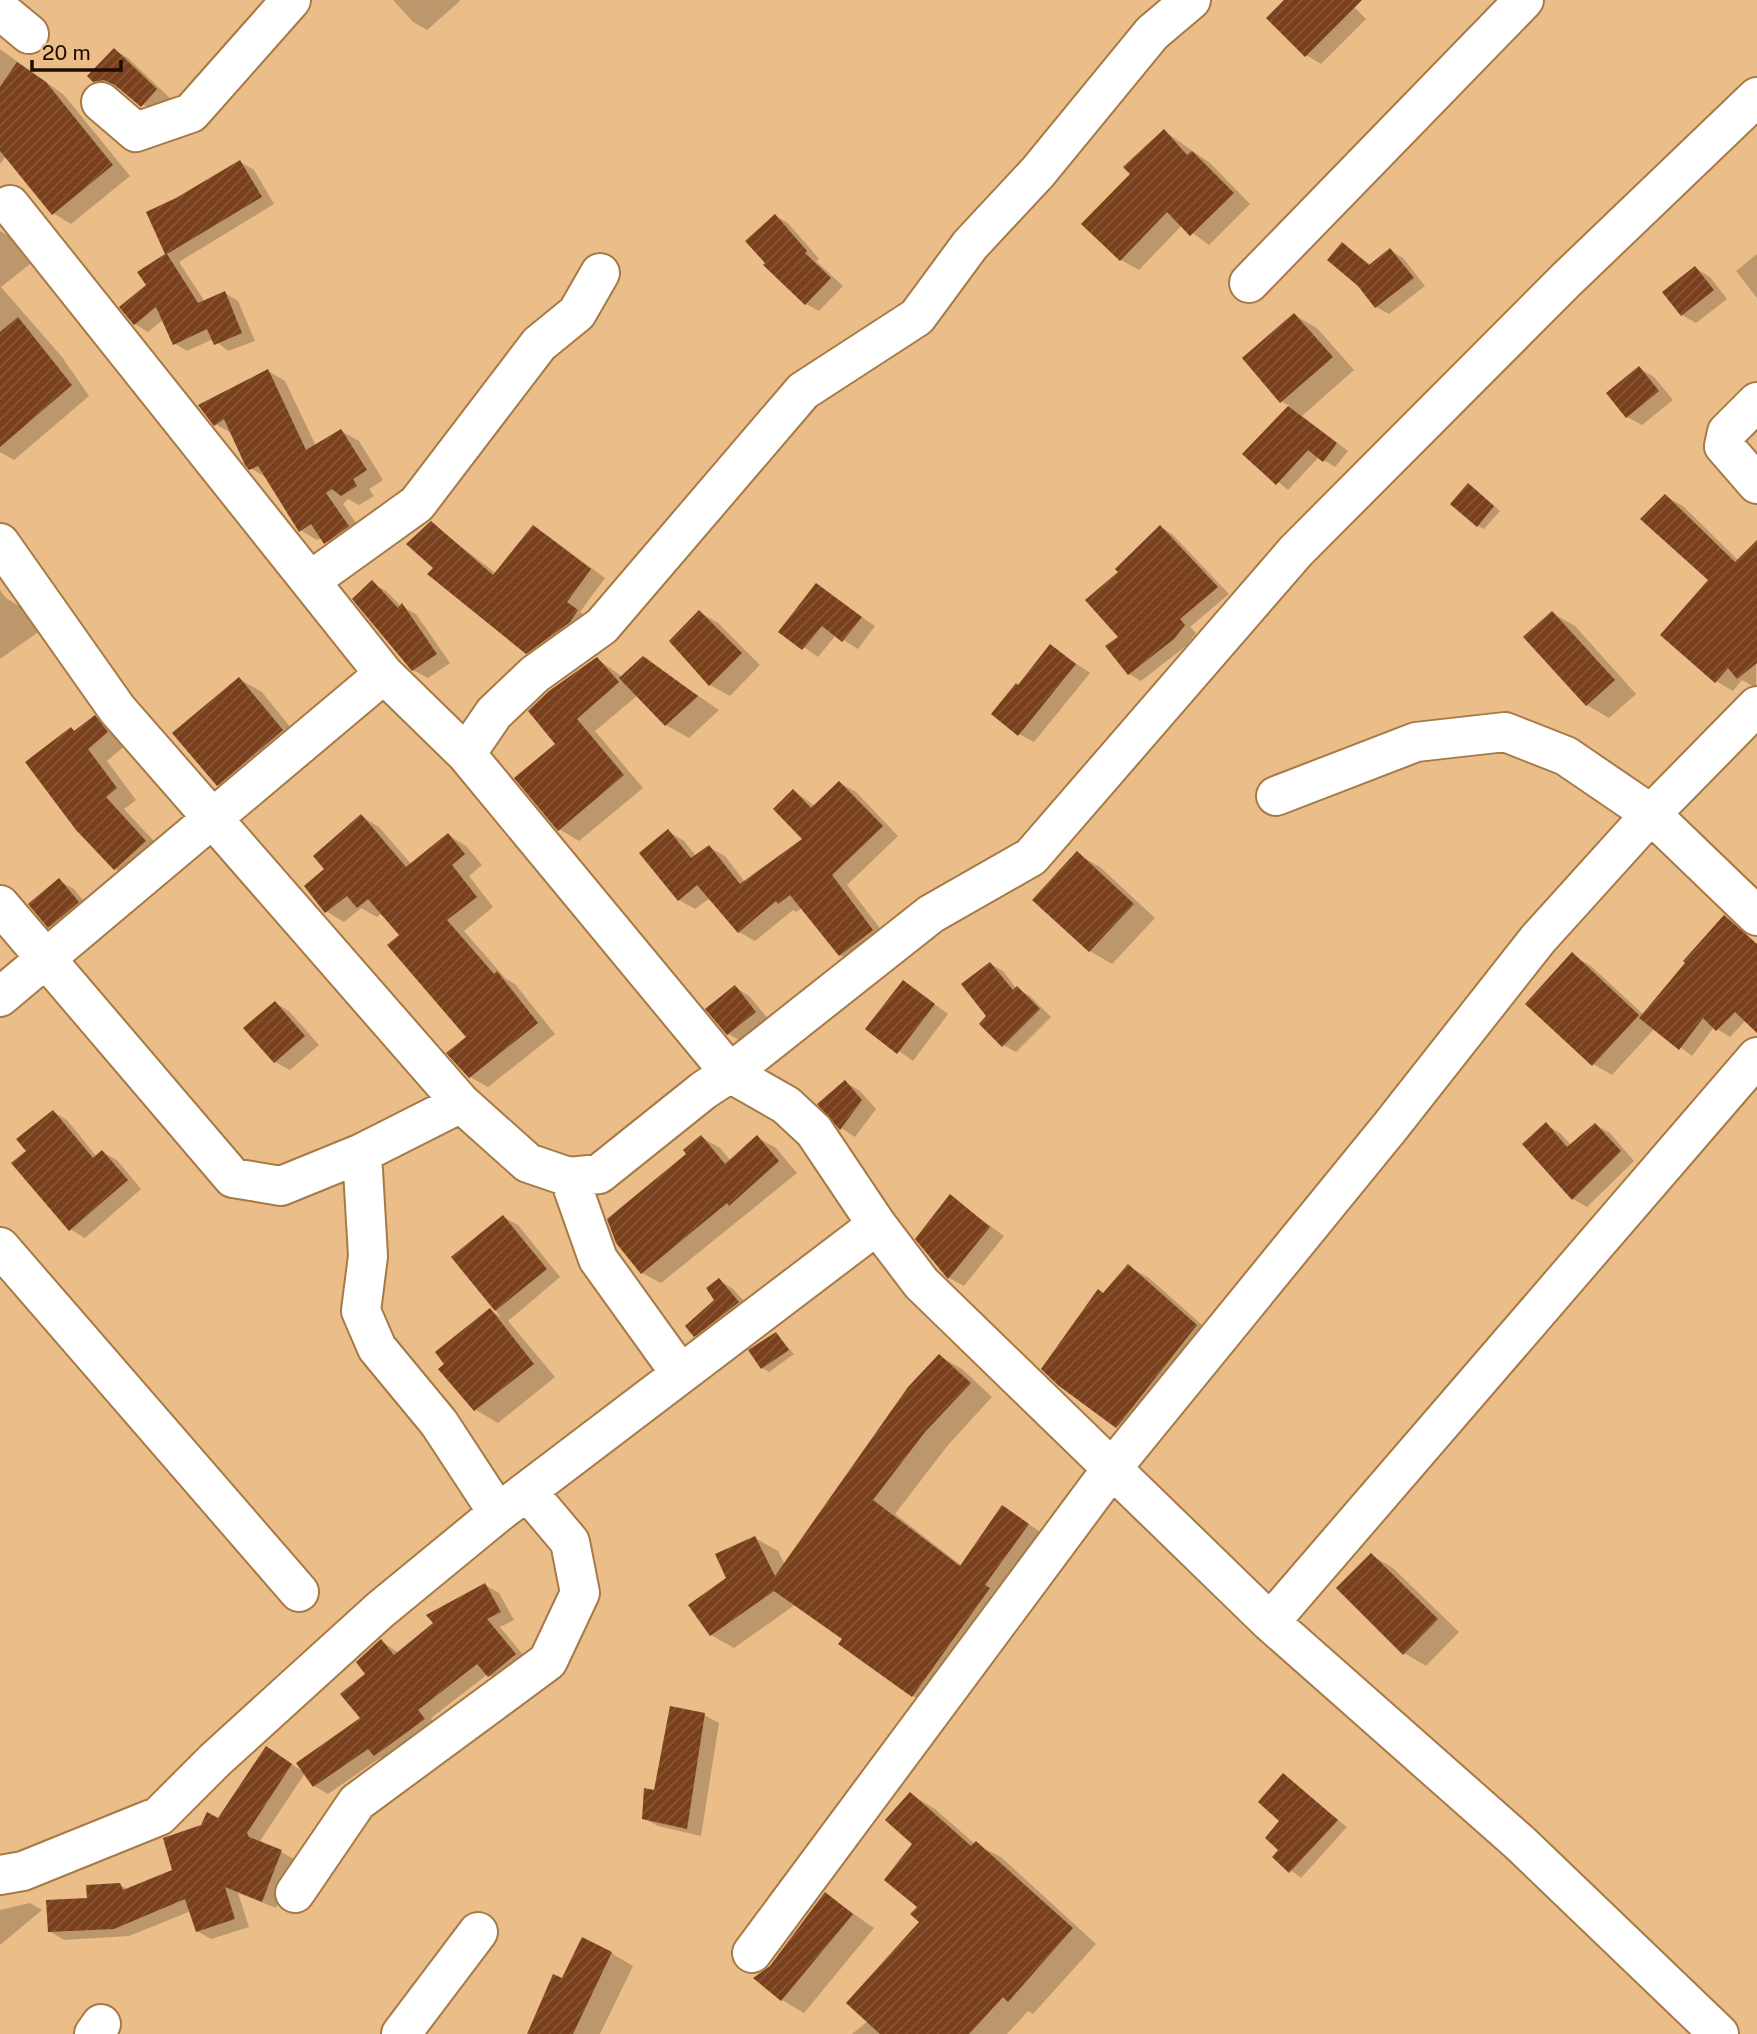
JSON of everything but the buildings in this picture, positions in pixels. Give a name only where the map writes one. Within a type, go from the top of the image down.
[{"type":"street","points":[[101,102],[136,132],[191,113],[291,0]]},
{"type":"street","points":[[466,754],[494,713],[535,674],[602,626],[803,391],[917,317],[970,245],[1038,172],[1152,33],[1191,0]]},
{"type":"street","points":[[1249,283],[1524,0]]},
{"type":"street","points":[[0,10],[29,34]]},
{"type":"street","points":[[0,543],[117,709],[461,1103],[528,1163],[569,1177],[598,1174],[931,915],[1031,857],[1296,551],[1566,280],[1757,97]]},
{"type":"street","points":[[10,205],[384,674],[466,754],[730,1073],[786,1105],[814,1131],[877,1225],[921,1283],[1270,1622],[1520,1843],[1719,2034]]},
{"type":"street","points":[[310,581],[417,504],[539,344],[577,313],[600,274]]},
{"type":"street","points":[[1757,402],[1727,432],[1724,446],[1757,484]]},
{"type":"street","points":[[0,997],[384,674]]},
{"type":"street","points":[[752,1953],[1113,1467],[1390,1127],[1538,939],[1651,814],[1757,706]]},
{"type":"street","points":[[1276,796],[1416,742],[1505,732],[1566,756],[1651,814],[1757,916]]},
{"type":"street","points":[[0,905],[44,960],[233,1178],[281,1186],[362,1153],[461,1103]]},
{"type":"street","points":[[1270,1622],[1757,1057]]},
{"type":"street","points":[[295,1893],[357,1802],[548,1661],[580,1592],[570,1542],[512,1502],[439,1423],[377,1348],[361,1311],[368,1256],[362,1153]]},
{"type":"street","points":[[569,1177],[598,1259],[680,1373]]},
{"type":"street","points":[[0,1875],[23,1871],[159,1816],[215,1760],[380,1610],[512,1502],[877,1225]]},
{"type":"street","points":[[0,1247],[299,1592]]},
{"type":"street","points":[[401,2034],[478,1932]]}]
